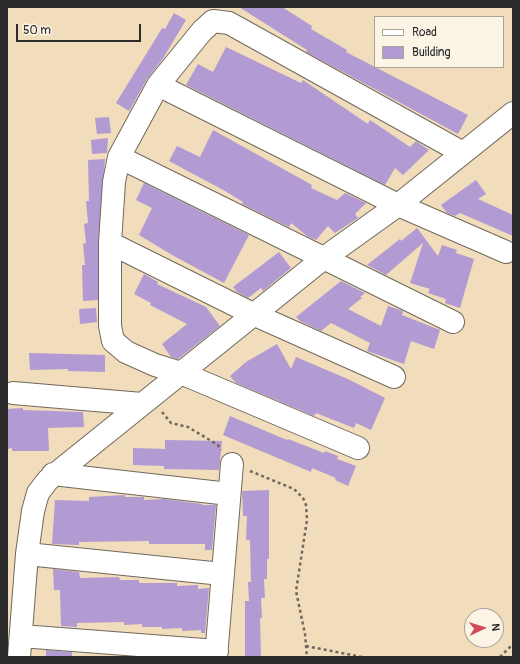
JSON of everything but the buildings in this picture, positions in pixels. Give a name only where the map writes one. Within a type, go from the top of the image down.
[{"type":"street","points":[[358,448],[181,373],[126,352],[113,341],[110,326],[110,243],[114,182],[119,158],[158,85],[209,22],[222,21],[229,22],[463,153]]},
{"type":"street","points":[[158,85],[398,205],[506,252]]},
{"type":"street","points":[[232,464],[216,654],[20,647],[27,554],[33,511],[38,493],[53,474],[255,315],[324,258],[398,205],[513,113]]},
{"type":"street","points":[[119,158],[453,322]]},
{"type":"street","points":[[110,243],[255,315],[394,377]]},
{"type":"street","points":[[13,394],[147,400]]},
{"type":"street","points":[[53,474],[229,494]]},
{"type":"street","points":[[27,554],[222,574]]},
{"type":"path","points":[[147,400],[171,423],[188,427],[218,445],[232,464],[294,489],[303,498],[306,505],[307,520],[296,591],[307,657]]},
{"type":"path","points":[[500,657],[513,644]]},
{"type":"path","points":[[306,646],[362,657]]}]
